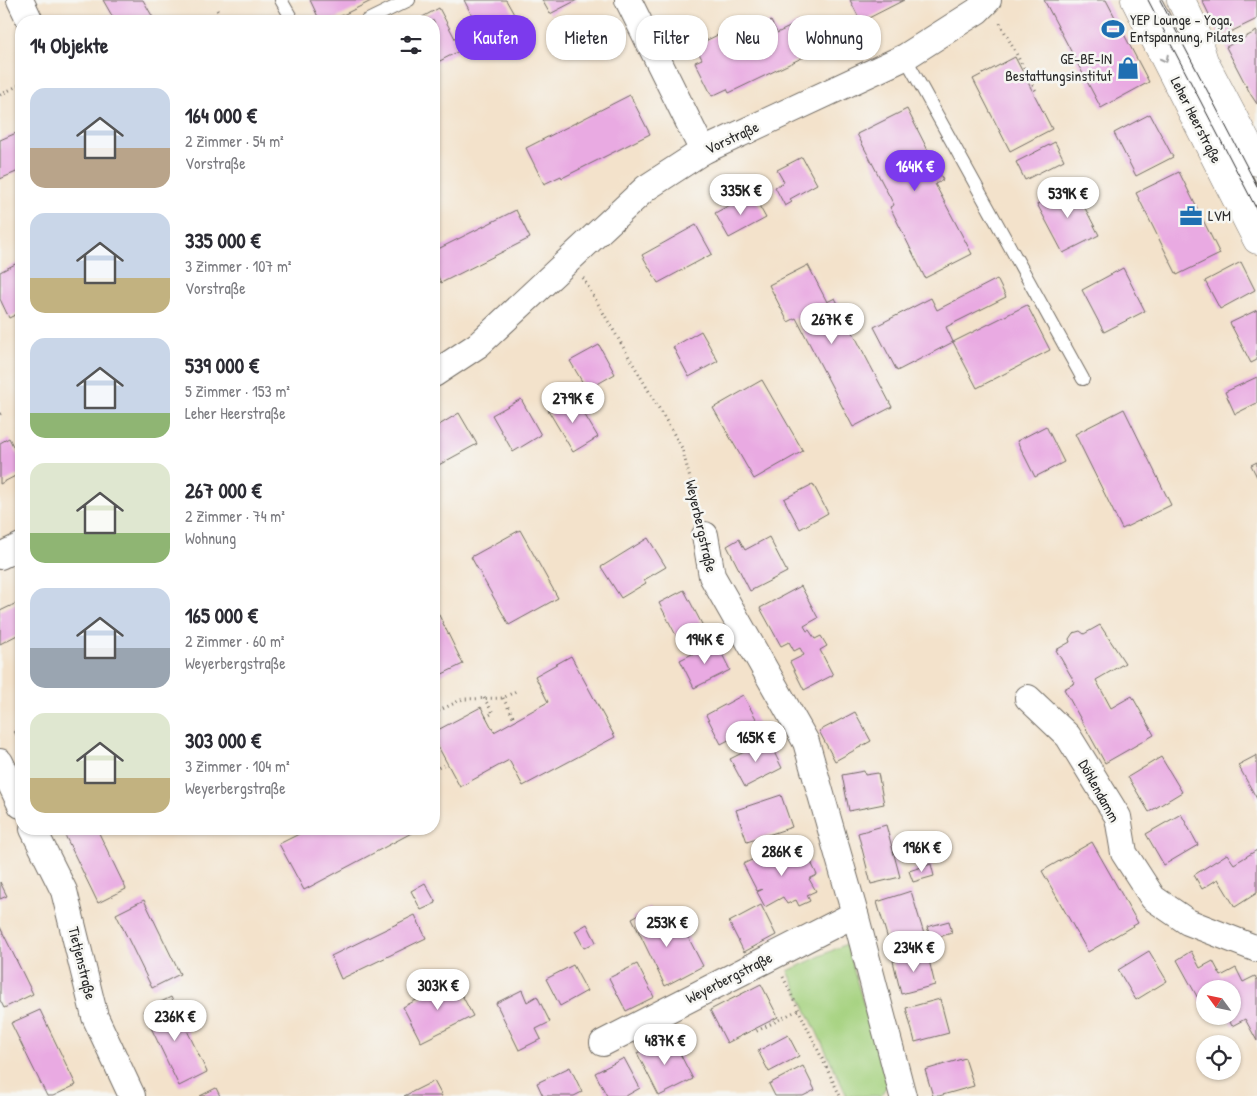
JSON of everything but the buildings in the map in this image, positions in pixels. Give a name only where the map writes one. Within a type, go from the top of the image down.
[{"type":"main road","name":"Leher Heerstraße","points":[[1135,0],[1257,240]]},
{"type":"main road","points":[[1181,0],[1192,23],[1204,61],[1257,162]]},
{"type":"street","points":[[20,0],[27,15]]},
{"type":"street","points":[[628,0],[702,151]]},
{"type":"street","name":"Vorstraße","points":[[440,370],[478,345],[646,188],[702,151],[905,57],[977,11],[988,0]]},
{"type":"street","name":"Weyerbergstraße","points":[[705,535],[712,576],[806,742],[855,914],[903,1096]]},
{"type":"street","points":[[0,556],[15,549]]},
{"type":"street","name":"Döhlendamm","points":[[1028,698],[1068,736],[1118,817],[1124,853],[1153,898],[1188,922],[1257,949]]},
{"type":"street","points":[[0,762],[15,793]]},
{"type":"street","name":"Tietjenstraße","points":[[36,835],[64,891],[95,1018],[132,1096]]},
{"type":"street","name":"Weyerbergstraße","points":[[602,1043],[855,914]]},
{"type":"lane","points":[[281,0],[290,15]]},
{"type":"lane","points":[[378,15],[409,0]]},
{"type":"lane","points":[[1155,0],[1257,199]]},
{"type":"lane","points":[[905,57],[1083,379]]},
{"type":"path","points":[[988,0],[1037,93]]},
{"type":"path","points":[[217,10],[220,15]]},
{"type":"path","points":[[0,95],[15,87]]},
{"type":"path","name":"Weyerbergstraße","points":[[571,257],[682,448],[705,535]]},
{"type":"path","points":[[440,710],[463,699],[503,698],[516,691]]},
{"type":"path","points":[[484,698],[493,713],[486,717]]},
{"type":"path","points":[[503,698],[515,720]]},
{"type":"path","points":[[440,767],[447,763]]},
{"type":"path","points":[[773,956],[840,1096]]},
{"type":"path","points":[[754,1029],[755,1032],[798,1010]]},
{"type":"green space","points":[[846,944],[887,1085],[881,1096],[847,1096],[788,971]]},
{"type":"tram line","points":[[1148,0],[1257,210]]},
{"type":"tram line","points":[[1160,0],[1257,186]]},
{"type":"place","name":"YEP Lounge - Yoga, Entspannung, Pilates","points":[[1113,29]]},
{"type":"place","name":"GE-BE-IN Bestattungsinstitut","points":[[1128,68]]},
{"type":"place","name":"LVM","points":[[1191,216]]}]
